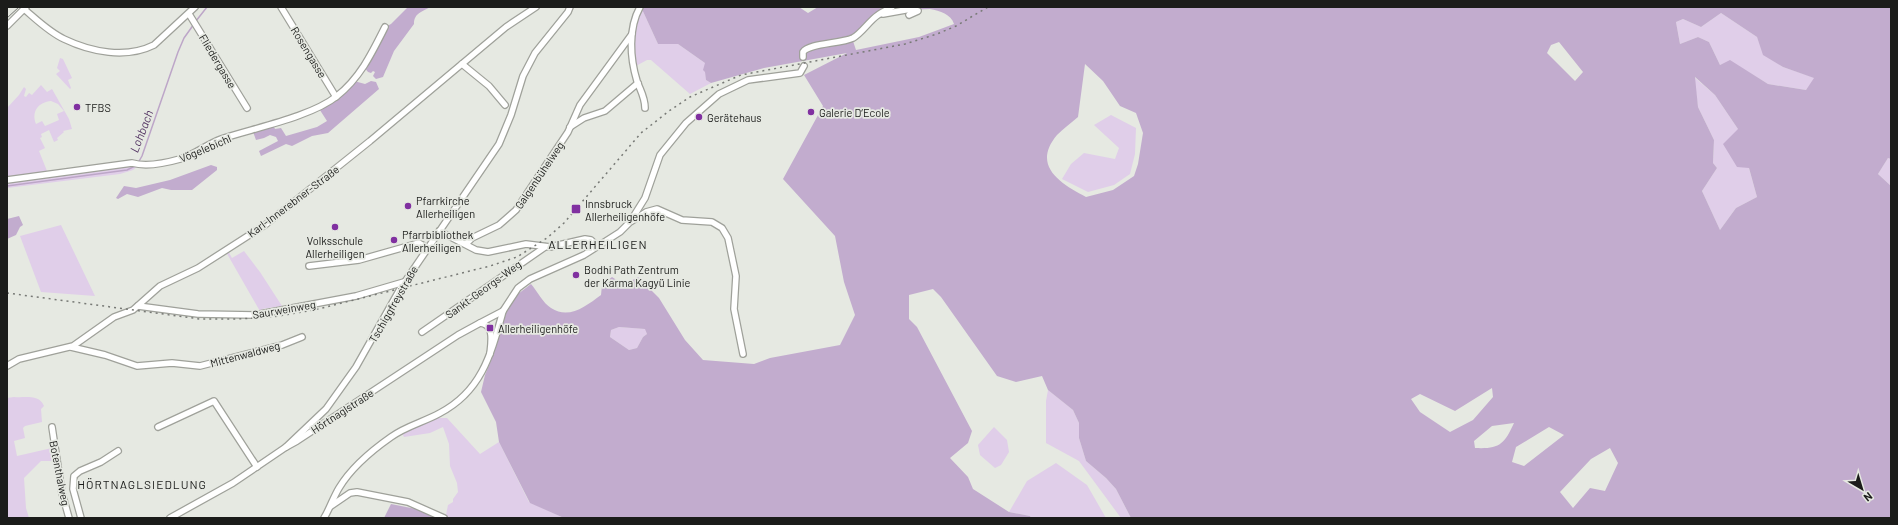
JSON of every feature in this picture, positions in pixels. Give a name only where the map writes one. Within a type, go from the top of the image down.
[{"type":"street","points":[[7,26],[25,8],[42,25],[64,39],[91,49],[123,53],[146,49],[154,45],[190,16],[196,7]]},
{"type":"street","name":"Rosengasse","points":[[282,7],[336,97]]},
{"type":"street","name":"Karl-Innerebner-Straße","points":[[7,366],[14,361],[36,354],[71,347],[114,316],[133,310],[160,286],[198,268],[288,208],[506,27],[536,7]]},
{"type":"street","name":"Tschiggfreystraße","points":[[286,447],[320,416],[367,350],[405,282],[499,144],[511,116],[526,70],[535,54],[568,12],[570,7]]},
{"type":"street","points":[[640,7],[636,16],[632,34],[632,51],[638,83],[642,92],[645,108]]},
{"type":"street","points":[[803,57],[803,52],[806,49],[820,44],[830,45],[853,37],[878,15],[892,7]]},
{"type":"street","points":[[878,15],[912,9],[918,11],[909,16]]},
{"type":"street","name":"Fliedergasse","points":[[190,16],[247,108]]},
{"type":"street","name":"Vögelebichl","points":[[7,180],[132,163],[139,165],[167,163],[182,159],[219,140],[318,107],[336,97],[354,82],[364,67],[385,27]]},
{"type":"street","name":"Galgenbühelweg","points":[[466,244],[472,238],[499,225],[513,213],[541,174],[570,128],[580,105],[632,34]]},
{"type":"street","points":[[462,64],[489,86],[505,105]]},
{"type":"street","points":[[571,259],[584,255],[620,232],[630,222],[645,198],[660,155],[680,128],[693,116],[724,91],[742,82],[803,69]]},
{"type":"street","name":"Galgenbühelweg","points":[[570,128],[581,120],[605,111],[638,83]]},
{"type":"street","points":[[324,518],[338,489],[347,476],[389,438],[401,430],[440,413],[464,396],[475,384],[490,354],[503,311],[513,295],[524,283],[571,259],[646,212],[657,209],[682,220],[712,222],[722,228],[728,238],[736,276],[734,309],[743,354]]},
{"type":"street","name":"Sankt-Georgs-Weg","points":[[439,231],[476,250],[488,252],[526,244],[545,247],[555,246],[585,239],[591,240],[594,244]]},
{"type":"street","points":[[309,266],[356,261],[419,243],[427,248]]},
{"type":"street","name":"Sankt-Georgs-Weg","points":[[422,332],[545,247]]},
{"type":"street","name":"Saurweinweg","points":[[138,306],[205,315],[255,315],[356,296],[405,282]]},
{"type":"street","name":"Hörtnaglstraße","points":[[170,518],[232,483],[458,335],[503,311]]},
{"type":"street","points":[[480,323],[487,324],[490,330],[490,354]]},
{"type":"street","name":"Mittenwaldweg","points":[[71,347],[105,355],[137,366],[172,363],[200,366],[282,345],[302,337]]},
{"type":"street","points":[[7,362],[14,361]]},
{"type":"street","points":[[158,427],[214,401],[257,467]]},
{"type":"street","name":"Botenthalweg","points":[[52,427],[62,493],[69,518]]},
{"type":"street","points":[[82,518],[73,489],[74,476],[80,471],[101,462],[118,451]]},
{"type":"street","points":[[331,506],[350,493],[357,492],[408,502],[444,518]]},
{"type":"shaded area","points":[[408,7],[430,7],[415,17],[414,24],[394,51],[383,77],[376,79],[373,76],[375,72],[368,72],[364,67],[385,27],[391,24]]},
{"type":"shaded area","points":[[641,7],[658,44],[678,44],[705,63],[706,80],[711,83],[690,94],[651,60],[647,60],[634,67],[631,43]]},
{"type":"shaded area","points":[[641,7],[799,7],[808,13],[818,7],[1891,7],[1891,159],[1888,158],[1878,174],[1891,186],[1891,518],[1131,518],[1116,489],[1106,478],[1086,461],[1079,438],[1079,423],[1073,410],[1048,390],[1042,376],[1016,382],[997,376],[941,297],[933,289],[909,295],[909,319],[917,327],[972,431],[968,443],[950,458],[968,477],[973,489],[1009,512],[1030,516],[1031,518],[564,518],[530,503],[499,442],[496,422],[481,392],[485,375],[494,353],[505,312],[518,294],[531,284],[548,306],[564,313],[577,310],[601,295],[602,285],[612,277],[624,285],[638,277],[659,298],[685,340],[703,360],[754,364],[770,358],[840,345],[855,315],[844,282],[835,236],[783,179],[823,106],[804,75],[847,53],[764,68],[711,83],[706,80],[705,72],[703,70],[705,63],[678,44],[658,44]],"holes":[[[930,9],[948,15],[954,24],[919,37],[856,50],[852,38],[878,15],[906,10]],[[1721,13],[1757,37],[1763,55],[1783,67],[1814,78],[1806,90],[1768,84],[1730,60],[1720,65],[1709,42],[1698,37],[1680,44],[1676,22],[1683,19],[1701,27]],[[1559,42],[1583,72],[1575,81],[1547,53],[1551,45]],[[1085,64],[1103,81],[1120,106],[1136,113],[1143,133],[1138,164],[1134,176],[1113,190],[1086,197],[1059,180],[1052,173],[1048,165],[1047,156],[1050,146],[1057,135],[1078,117]],[[1695,77],[1715,95],[1738,129],[1723,144],[1737,167],[1749,168],[1757,197],[1736,208],[1720,230],[1702,191],[1717,168],[1713,163],[1714,140],[1698,107]],[[619,327],[645,329],[647,334],[643,337],[637,348],[629,350],[610,337],[611,330]],[[1492,388],[1493,397],[1473,420],[1450,432],[1420,412],[1411,399],[1420,394],[1455,411]],[[1514,423],[1504,441],[1500,444],[1490,448],[1475,448],[1474,441],[1492,426]],[[1549,427],[1564,435],[1524,466],[1512,462],[1516,447]],[[1610,448],[1618,463],[1605,491],[1590,488],[1573,508],[1560,492],[1591,459]]]},
{"type":"shaded area","points":[[1721,13],[1757,37],[1764,55],[1783,67],[1815,78],[1806,90],[1768,84],[1730,61],[1720,65],[1709,42],[1698,37],[1680,44],[1676,22],[1683,19],[1701,27]]},
{"type":"shaded area","points":[[60,58],[63,59],[72,78],[68,80],[70,89],[56,74],[60,71],[57,68]]},
{"type":"shaded area","points":[[1694,77],[1715,95],[1738,129],[1757,197],[1736,208],[1720,230],[1702,191],[1717,168],[1713,163],[1714,140],[1698,107]]},
{"type":"shaded area","points":[[354,81],[365,84],[371,81],[376,82],[379,89],[328,133],[312,136],[292,146],[286,144],[261,156],[259,151],[278,141],[276,137],[270,135],[256,140],[252,129],[272,123],[275,129],[281,128],[286,136],[317,127],[327,121],[318,107]]},
{"type":"shaded area","points":[[41,85],[47,92],[52,89],[69,119],[72,129],[63,131],[64,132],[57,138],[58,140],[54,142],[49,130],[41,134],[42,137],[40,138],[45,148],[39,151],[47,171],[7,177],[7,108],[24,87],[26,89],[24,96],[26,97],[29,93],[32,95]],"holes":[[[51,101],[58,104],[64,111],[57,114],[59,120],[45,126],[42,121],[36,124],[35,111],[40,105]]]},
{"type":"shaded area","points":[[1111,115],[1136,128],[1135,154],[1130,174],[1114,185],[1088,192],[1062,179],[1071,164],[1084,153],[1115,159],[1119,148],[1094,125]]},
{"type":"shaded area","points":[[1888,158],[1891,159],[1891,186],[1878,174]]},
{"type":"shaded area","points":[[139,165],[133,170],[120,174],[7,188],[7,183]]},
{"type":"shaded area","points":[[211,165],[217,167],[217,170],[192,190],[171,190],[162,188],[138,197],[127,194],[118,199],[116,198],[124,186],[136,188],[170,180]]},
{"type":"shaded area","points":[[19,216],[23,225],[20,227],[16,235],[7,239],[7,219]]},
{"type":"shaded area","points":[[61,225],[95,296],[41,292],[20,236]]},
{"type":"shaded area","points":[[228,251],[232,258],[244,251],[260,272],[282,306],[262,309],[263,312],[261,313],[226,252]]},
{"type":"shaded area","points":[[619,327],[646,329],[647,334],[643,337],[637,348],[629,350],[610,337],[611,330]]},
{"type":"shaded area","points":[[1048,390],[1073,410],[1079,423],[1079,438],[1086,461],[1106,478],[1116,489],[1131,518],[1121,518],[1079,461],[1046,443],[1046,401]]},
{"type":"shaded area","points":[[7,398],[35,398],[42,402],[44,406],[41,409],[42,422],[25,426],[23,428],[25,438],[14,441],[17,456],[52,448],[56,461],[41,461],[24,478],[26,508],[29,518],[7,518]]},
{"type":"shaded area","points":[[434,418],[447,418],[480,454],[499,442],[529,502],[564,518],[449,518],[446,515],[448,505],[453,502],[453,499],[458,492],[457,483],[450,466],[449,444],[443,427],[430,433],[404,437],[403,435],[403,432]]},
{"type":"shaded area","points":[[994,427],[1007,440],[1009,452],[1001,465],[995,468],[980,455],[978,445]]},
{"type":"shaded area","points":[[1056,463],[1087,485],[1106,518],[1031,518],[1030,516],[1009,512],[1027,481]]},
{"type":"shaded area","points":[[391,504],[416,509],[435,518],[384,518]]},
{"type":"waterway","name":"Lohbach","points":[[196,21],[207,7]]},
{"type":"waterway","name":"Lohbach","points":[[138,163],[142,156],[178,52],[184,38],[194,24]]},
{"type":"waterway","name":"Lohbach","points":[[7,186],[127,170],[135,166]]},
{"type":"tram line","points":[[7,18],[19,7]]},
{"type":"railway","points":[[7,293],[200,319],[273,317],[314,310],[490,266],[517,257],[547,238],[564,223],[641,133],[690,97],[741,75],[905,44],[937,34],[956,26],[988,7]]},
{"type":"place","name":"TFBS","points":[[77,107]]},
{"type":"place","name":"Galerie D‘Ecole","points":[[811,112]]},
{"type":"place","name":"Gerätehaus","points":[[699,117]]},
{"type":"place","name":"Pfarrkirche Allerheiligen","points":[[408,206]]},
{"type":"place","name":"Innsbruck Allerheiligenhöfe","points":[[576,209]]},
{"type":"place","name":"Volksschule Allerheiligen","points":[[335,227]]},
{"type":"place","name":"Pfarrbibliothek Allerheiligen","points":[[394,240]]},
{"type":"place","name":"Bodhi Path Zentrum der Karma Kagyü Linie","points":[[576,275]]},
{"type":"place","name":"Allerheiligenhöfe","points":[[490,328]]},
{"type":"district","name":"ALLERHEILIGEN","points":[[598,244]]},
{"type":"district","name":"HÖRTNAGLSIEDLUNG","points":[[142,484]]}]
